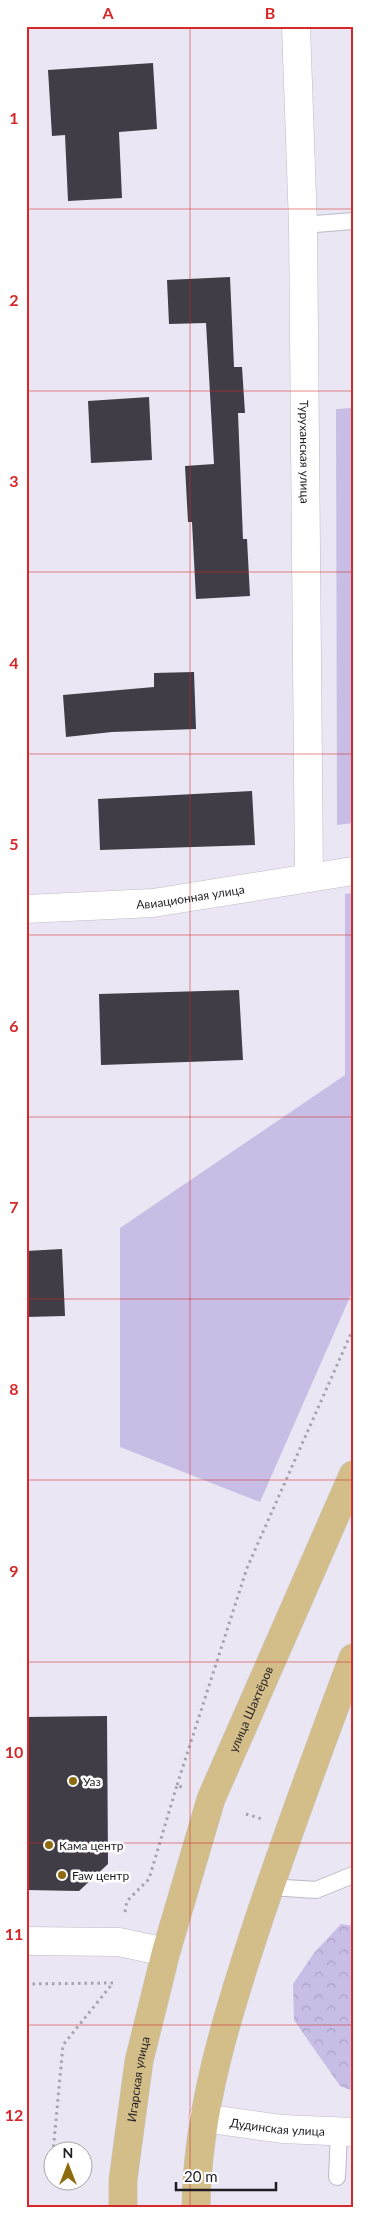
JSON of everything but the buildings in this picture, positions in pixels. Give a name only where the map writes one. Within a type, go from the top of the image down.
[{"type":"main road","name":"улица Шахтёров","points":[[166,1952],[211,1799],[353,1475]]},
{"type":"main road","points":[[196,2208],[196,2183],[203,2118],[222,2042],[242,1972],[270,1887],[353,1658]]},
{"type":"main road","name":"Игарская улица","points":[[123,2208],[123,2180],[139,2061],[166,1952]]},
{"type":"street","name":"Туруханская улица","points":[[296,26],[303,225],[309,878]]},
{"type":"street","name":"Авиационная улица","points":[[26,909],[153,904],[353,871]]},
{"type":"street","points":[[26,1941],[119,1942],[166,1952]]},
{"type":"street","name":"Дудинская улица","points":[[203,2118],[275,2128],[346,2132]]},
{"type":"lane","points":[[303,225],[353,221]]},
{"type":"lane","points":[[270,1887],[316,1890],[353,1874]]},
{"type":"lane","points":[[337,2177],[346,2132]]},
{"type":"path","points":[[124,1916],[127,1901],[149,1879],[177,1785],[247,1568],[353,1329]]},
{"type":"path","points":[[177,1785],[191,1791]]},
{"type":"path","points":[[246,1814],[263,1820]]},
{"type":"path","points":[[26,1984],[113,1983],[63,2045],[54,2142]]},
{"type":"green space","points":[[353,408],[353,823],[337,825],[336,409]]},
{"type":"green space","points":[[353,893],[353,1290],[260,1502],[120,1447],[120,1228],[345,1075],[345,894]]},
{"type":"green space","points":[[341,1924],[353,1926],[353,2091],[340,2086],[294,2020],[293,1984],[314,1953]]},
{"type":"place","name":"Уаз","points":[[73,1781]]},
{"type":"place","name":"Кама центр","points":[[49,1845]]},
{"type":"place","name":"Faw центр","points":[[62,1875]]}]
